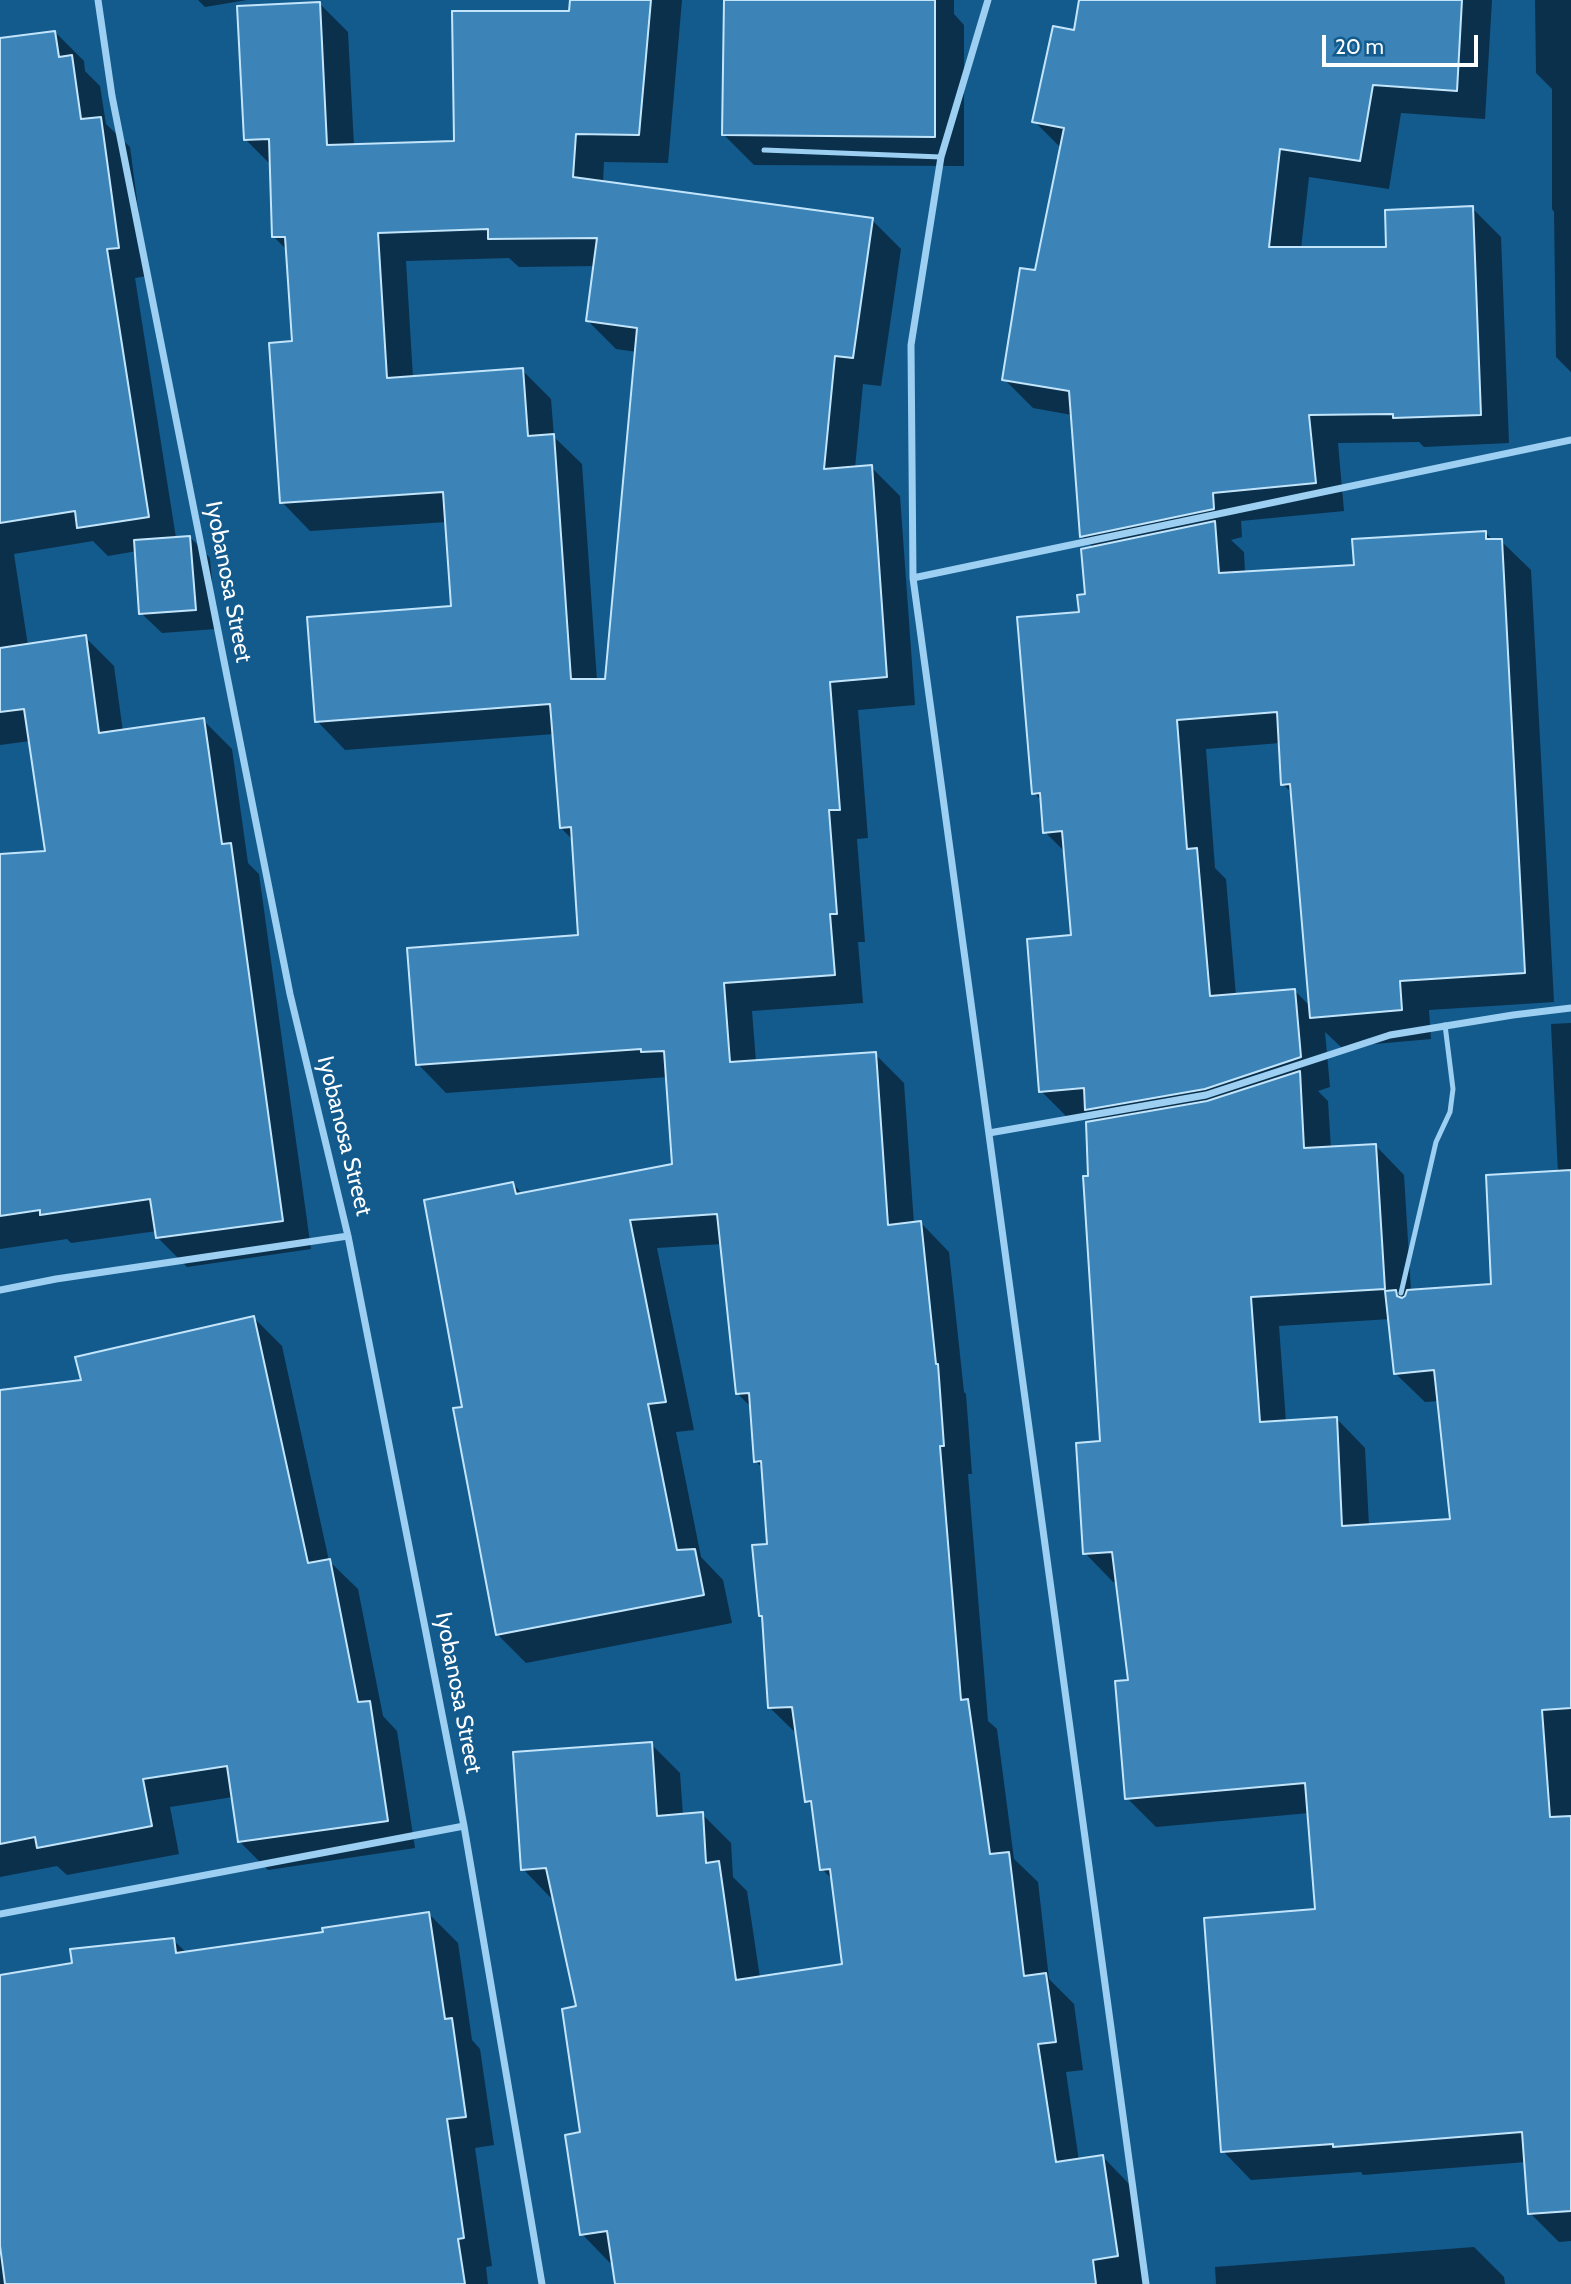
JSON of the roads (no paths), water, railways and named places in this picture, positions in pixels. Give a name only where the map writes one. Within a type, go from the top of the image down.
[{"type":"street","name":"Iyobanosa Street","points":[[98,0],[115,110],[287,981],[348,1236],[464,1826],[542,2284]]},
{"type":"street","points":[[988,0],[941,156],[911,345],[914,578],[1146,2284]]},
{"type":"street","points":[[914,578],[1571,440]]},
{"type":"street","points":[[989,1133],[1206,1095],[1390,1035],[1571,1008]]},
{"type":"street","points":[[0,1290],[56,1279],[348,1236]]},
{"type":"street","points":[[0,1914],[464,1826]]},
{"type":"lane","points":[[764,150],[941,156]]},
{"type":"lane","points":[[1401,1293],[1436,1142],[1450,1112],[1453,1089],[1445,1025]]}]
